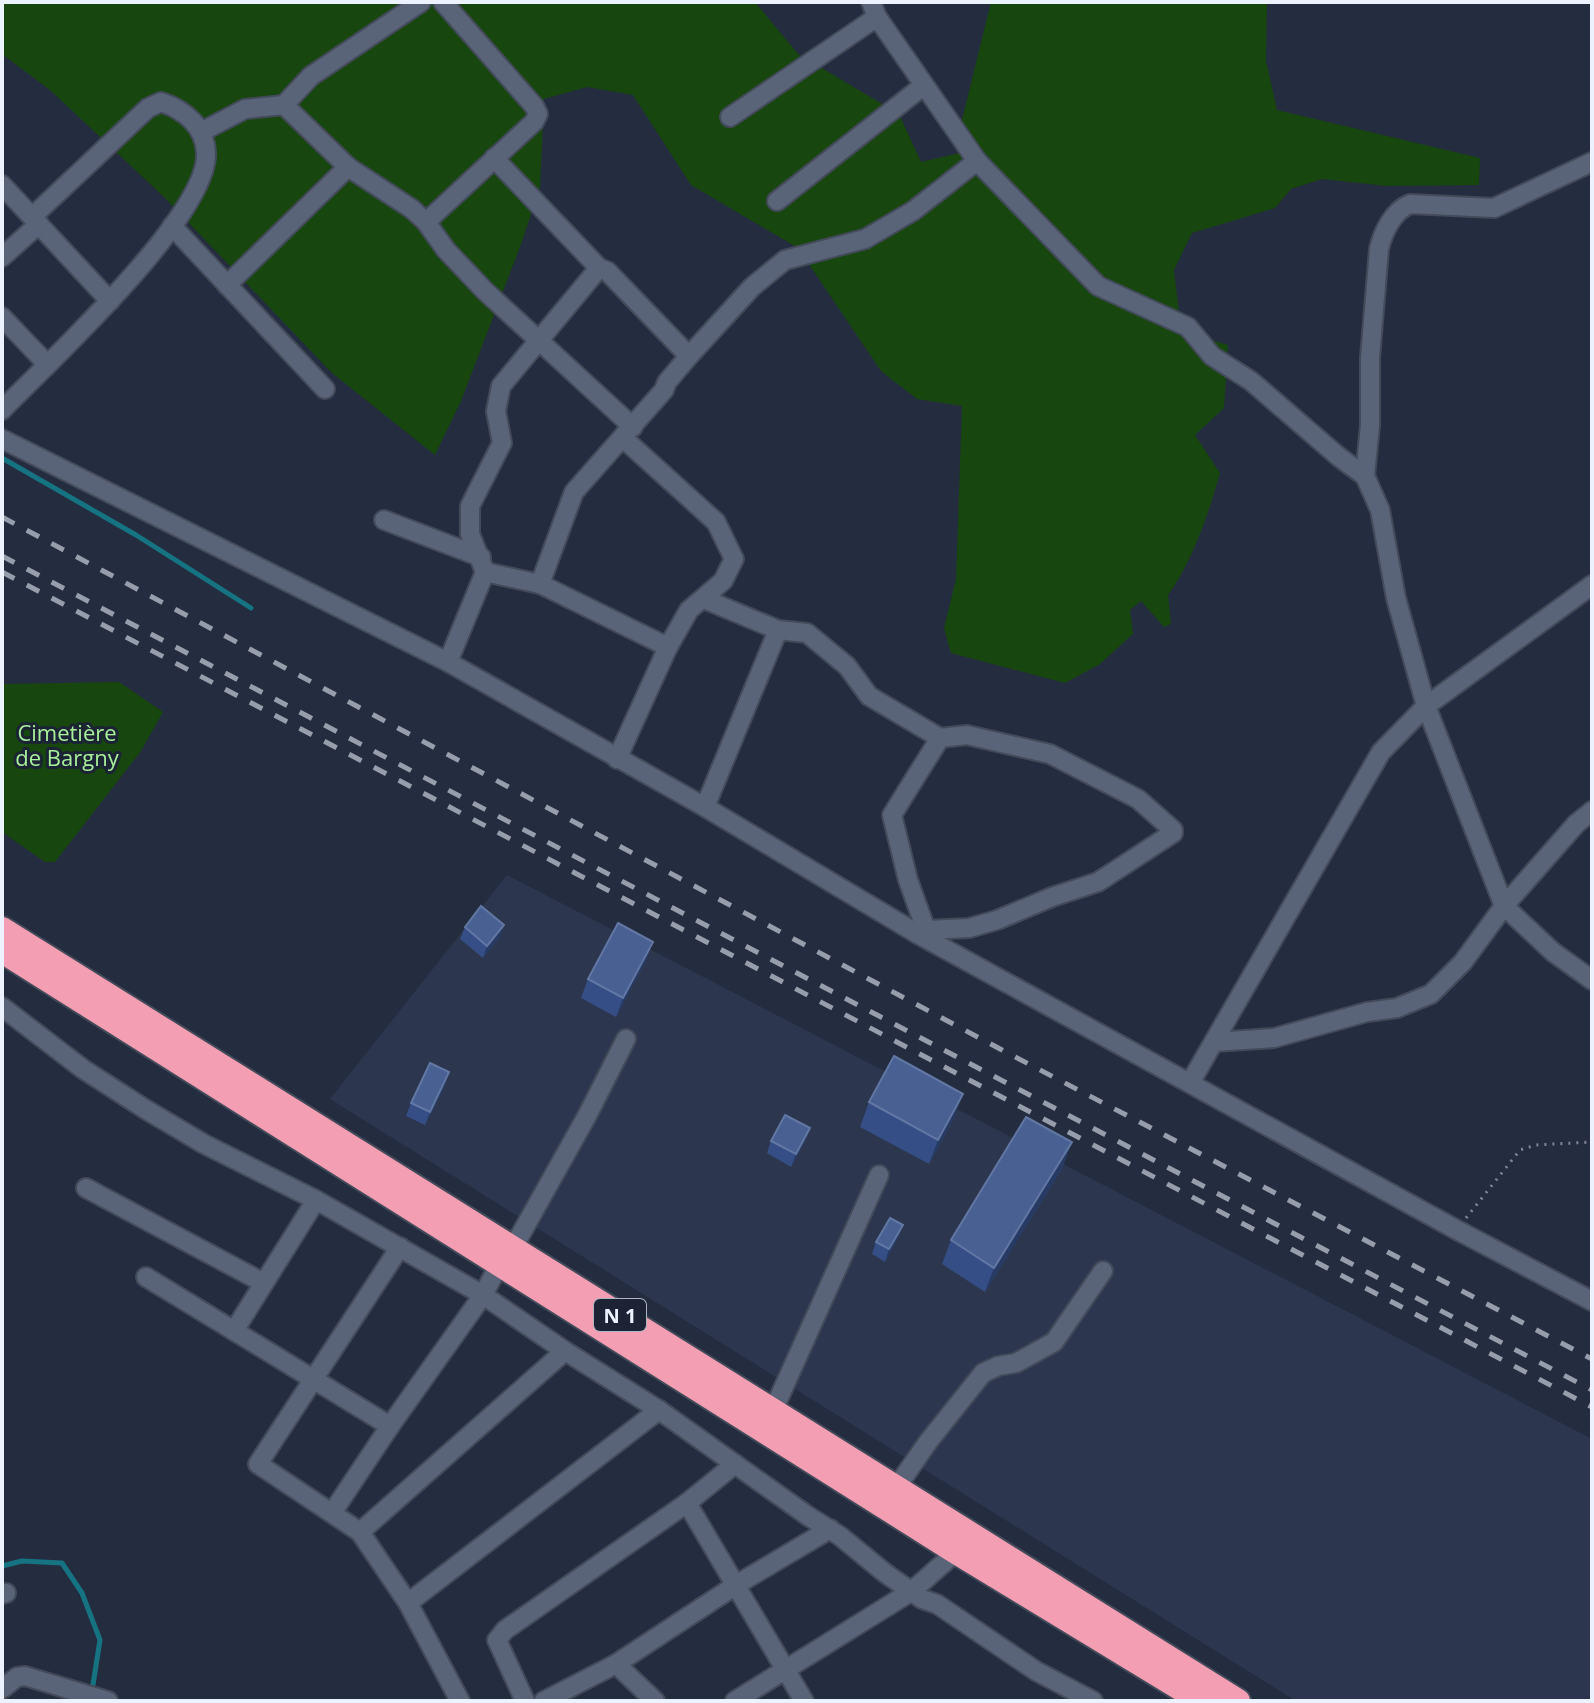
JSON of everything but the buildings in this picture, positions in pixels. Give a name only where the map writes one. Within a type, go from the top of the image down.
[{"type":"highway","name":"N 1","points":[[2,929],[956,1552],[1201,1701]]},
{"type":"highway","name":"N 1","points":[[2,951],[506,1257],[773,1411],[1238,1701]]},
{"type":"street","points":[[203,131],[245,109],[284,105],[311,76],[421,2]]},
{"type":"street","points":[[426,222],[534,122],[538,114],[443,2]]},
{"type":"street","points":[[730,117],[874,10],[977,161],[1098,286],[1188,327],[1212,356],[1251,381],[1365,476]]},
{"type":"street","points":[[777,201],[923,86]]},
{"type":"street","points":[[2,257],[148,108],[161,102],[177,107],[203,131],[207,156],[190,203],[110,301],[2,410]]},
{"type":"street","points":[[284,105],[348,167],[412,209],[426,222],[446,250],[475,281],[539,340],[716,522],[734,559],[723,581],[689,610],[668,647],[617,759]]},
{"type":"street","points":[[494,158],[689,356]]},
{"type":"street","points":[[540,584],[574,492],[752,287],[785,260],[865,239],[913,211],[977,161]]},
{"type":"street","points":[[1592,162],[1494,208],[1410,204],[1400,210],[1382,235],[1379,249],[1365,476],[1380,510],[1396,598],[1426,706],[1504,906],[1553,952],[1592,980]]},
{"type":"street","points":[[227,285],[348,167]]},
{"type":"street","points":[[2,185],[110,301]]},
{"type":"street","points":[[172,226],[325,389]]},
{"type":"street","points":[[448,662],[483,564],[470,534],[470,506],[502,443],[496,411],[501,386],[599,268]]},
{"type":"street","points":[[2,317],[47,364]]},
{"type":"street","points":[[2,439],[448,662],[1190,1083],[1592,1301]]},
{"type":"street","points":[[384,520],[483,564],[540,584],[668,647]]},
{"type":"street","points":[[1190,1083],[1381,752],[1426,706],[1592,585]]},
{"type":"street","points":[[704,599],[778,630],[807,633],[847,666],[869,696],[940,738],[967,735],[1050,754],[1138,799],[1173,830],[1173,833],[1098,882],[969,928],[921,932]]},
{"type":"street","points":[[705,807],[778,630]]},
{"type":"street","points":[[921,932],[892,815],[940,738]]},
{"type":"street","points":[[1214,1042],[1274,1038],[1367,1012],[1416,1003],[1431,994],[1450,978],[1504,906],[1576,824],[1592,811]]},
{"type":"street","points":[[2,1007],[83,1069],[145,1109],[204,1144],[316,1200],[483,1295],[659,1410],[830,1529],[922,1599],[937,1604],[1036,1671],[1093,1701]]},
{"type":"street","points":[[332,1513],[483,1295],[588,1114],[626,1039]]},
{"type":"street","points":[[773,1411],[879,1175]]},
{"type":"street","points":[[86,1188],[264,1283]]},
{"type":"street","points":[[234,1331],[316,1200]]},
{"type":"street","points":[[400,1247],[258,1464],[360,1532],[408,1603],[460,1701]]},
{"type":"street","points":[[896,1488],[983,1373],[1016,1363],[1054,1342],[1103,1271]]},
{"type":"street","points":[[146,1277],[390,1426]]},
{"type":"street","points":[[360,1532],[565,1351]]},
{"type":"street","points":[[408,1603],[659,1410]]},
{"type":"street","points":[[525,1701],[497,1640],[505,1630],[687,1503],[735,1464]]},
{"type":"street","points":[[687,1503],[804,1701]]},
{"type":"street","points":[[544,1701],[616,1664],[736,1585],[830,1529]]},
{"type":"street","points":[[735,1701],[912,1591],[956,1552]]},
{"type":"street","points":[[616,1664],[655,1701]]},
{"type":"street","points":[[2,1689],[17,1677],[25,1676],[97,1697]]},
{"type":"path","points":[[1457,1230],[1520,1150],[1536,1145],[1592,1142]]},
{"type":"shaded area","points":[[507,875],[1592,1439],[1592,1701],[1296,1701],[330,1099]]},
{"type":"green space","points":[[2,2],[755,2],[798,54],[899,114],[921,162],[964,152],[962,120],[991,2],[1267,2],[1266,61],[1277,110],[1480,158],[1479,185],[1387,186],[1322,179],[1291,189],[1275,208],[1192,233],[1174,270],[1181,331],[1228,345],[1224,408],[1195,435],[1220,473],[1192,553],[1168,595],[1171,624],[1164,627],[1141,601],[1130,610],[1133,634],[1100,664],[1065,683],[951,653],[944,628],[956,579],[962,406],[917,399],[881,371],[798,248],[691,185],[633,95],[587,87],[544,99],[540,188],[461,401],[435,455],[332,373],[164,197],[50,90],[2,54]]},
{"type":"green space","name":"Cimetière de Bargny","points":[[119,682],[163,712],[141,751],[55,862],[45,862],[2,832],[2,684]]},
{"type":"waterway","points":[[2,458],[136,535],[251,608]]},
{"type":"waterway","points":[[2,1566],[22,1561],[62,1563],[82,1593],[100,1640],[92,1691]]},
{"type":"railway","points":[[2,517],[1002,1050],[1592,1359]]},
{"type":"railway","points":[[2,556],[1592,1390]]},
{"type":"railway","points":[[2,572],[1592,1407]]}]
